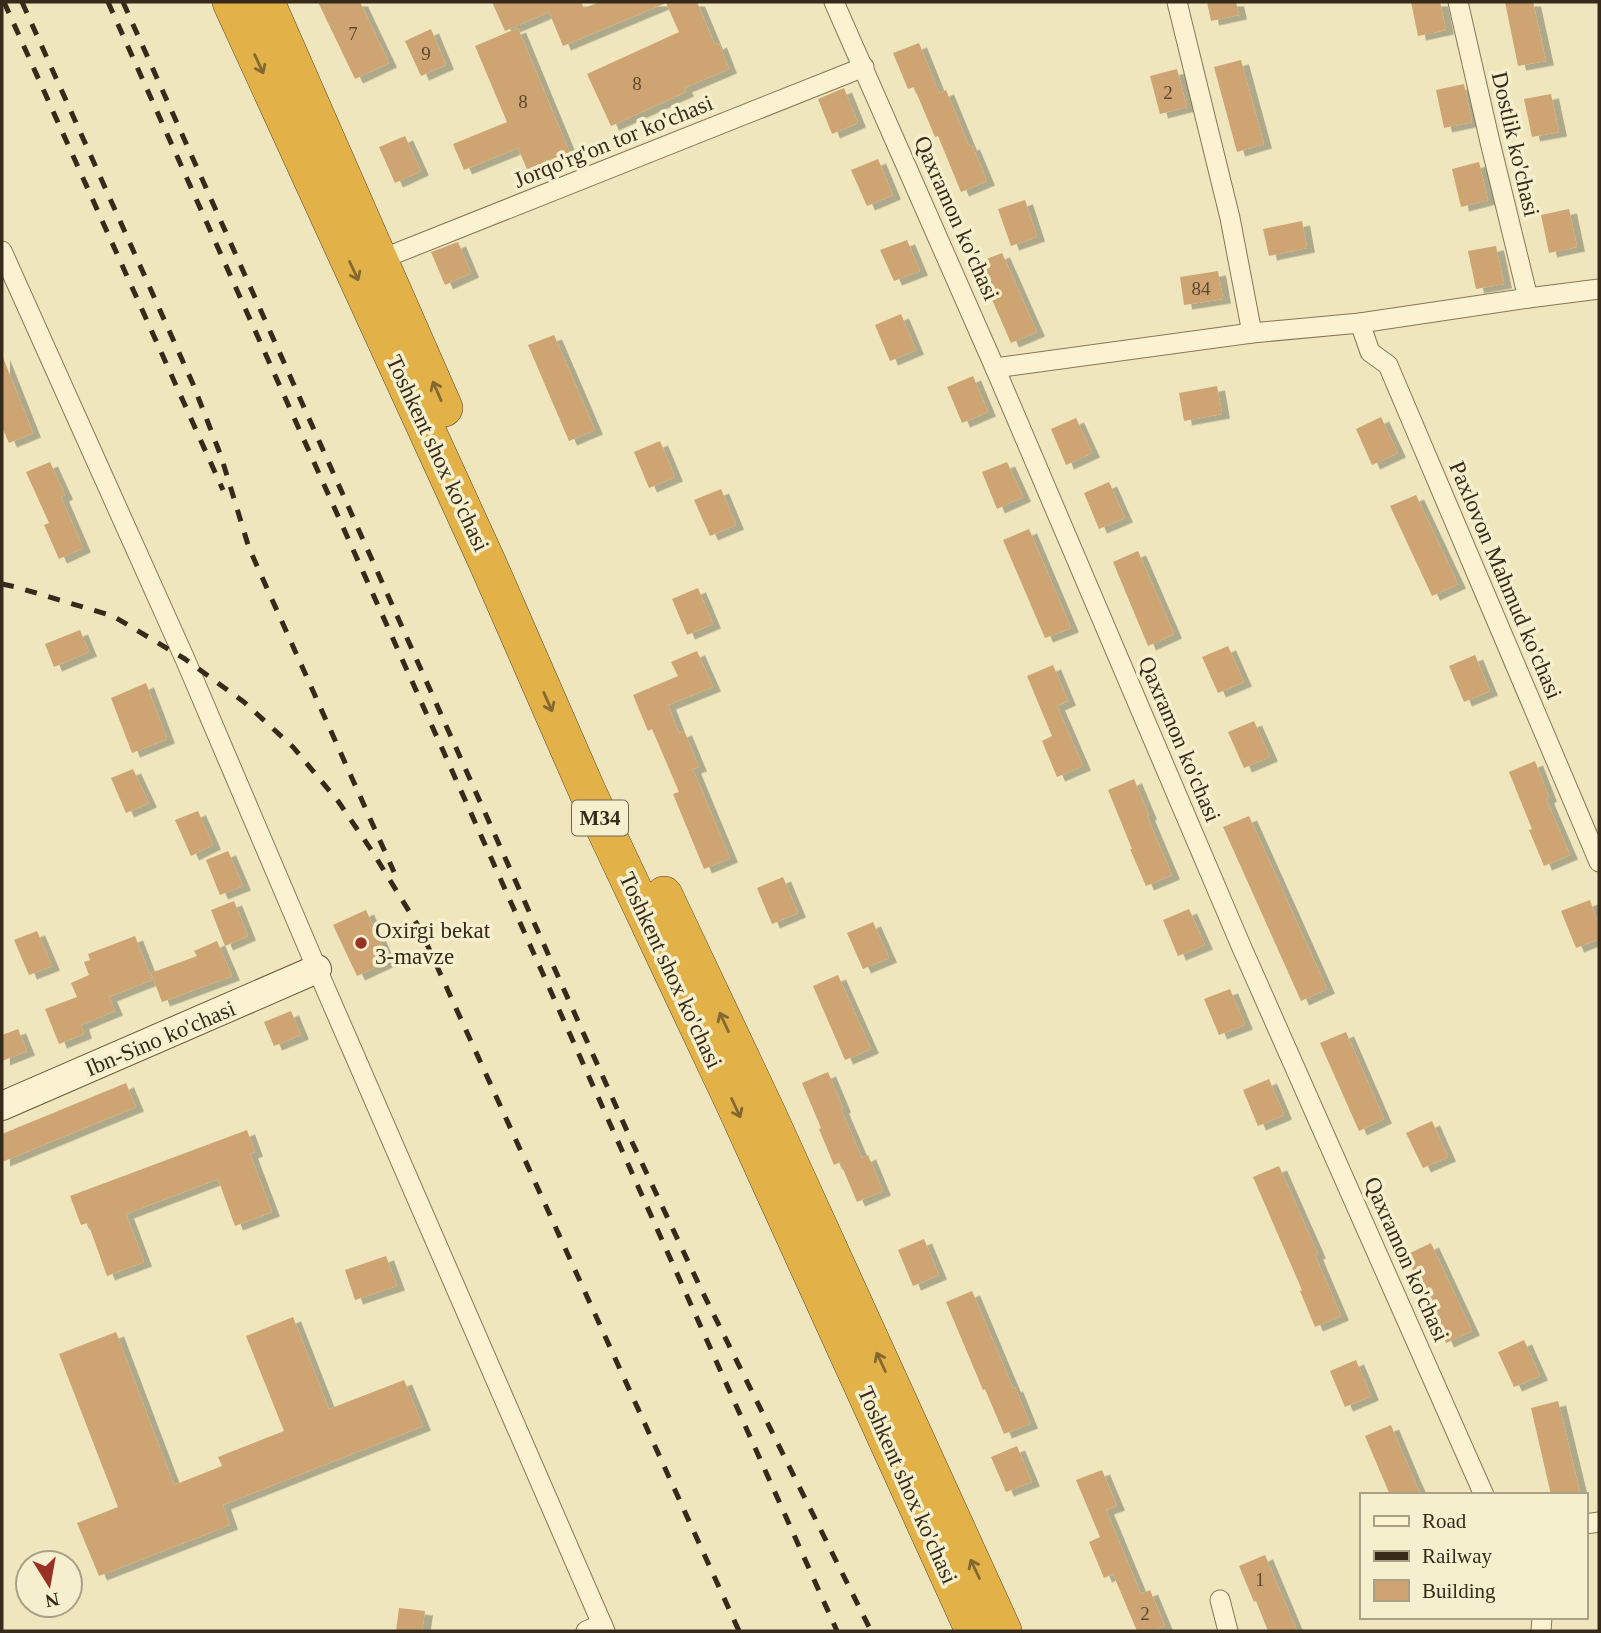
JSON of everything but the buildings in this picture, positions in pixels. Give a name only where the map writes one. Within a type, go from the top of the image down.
[{"type":"highway","name":"Toshkent shox ko'chasi","points":[[231,2],[498,560],[613,787],[767,1113],[1003,1631]]},
{"type":"highway","name":"Toshkent shox ko'chasi","points":[[266,2],[379,260],[594,805],[734,1103],[974,1631]]},
{"type":"main road","name":"Ibn-Sino ko'chasi","points":[[2,1106],[317,969]]},
{"type":"street","name":"Qaxramon ko'chasi","points":[[834,2],[995,368],[1242,948],[1484,1493]]},
{"type":"street","points":[[1177,2],[1230,218],[1252,333]]},
{"type":"street","name":"Dostlik ko'chasi","points":[[1458,2],[1528,298]]},
{"type":"street","name":"Jorqo'rg'on tor ko'chasi","points":[[379,260],[864,67]]},
{"type":"street","points":[[2,251],[185,659],[598,1629]]},
{"type":"street","points":[[995,368],[1252,333],[1360,323],[1599,289]]},
{"type":"street","name":"Paxlovon Mahmud ko'chasi","points":[[1360,323],[1370,352],[1388,365],[1599,862]]},
{"type":"street","points":[[1220,1600],[1228,1631]]},
{"type":"railway","points":[[4,2],[223,490]]},
{"type":"railway","points":[[22,2],[193,384],[221,456],[249,548],[394,872]]},
{"type":"railway","points":[[108,2],[837,1631]]},
{"type":"railway","points":[[123,2],[632,1142],[701,1289],[871,1631]]},
{"type":"railway","points":[[2,584],[113,616],[185,659],[244,702],[293,747],[338,801],[420,929],[739,1631]]},
{"type":"place","name":"Oxirgi bekat 3-mavze","points":[[361,943]]}]
